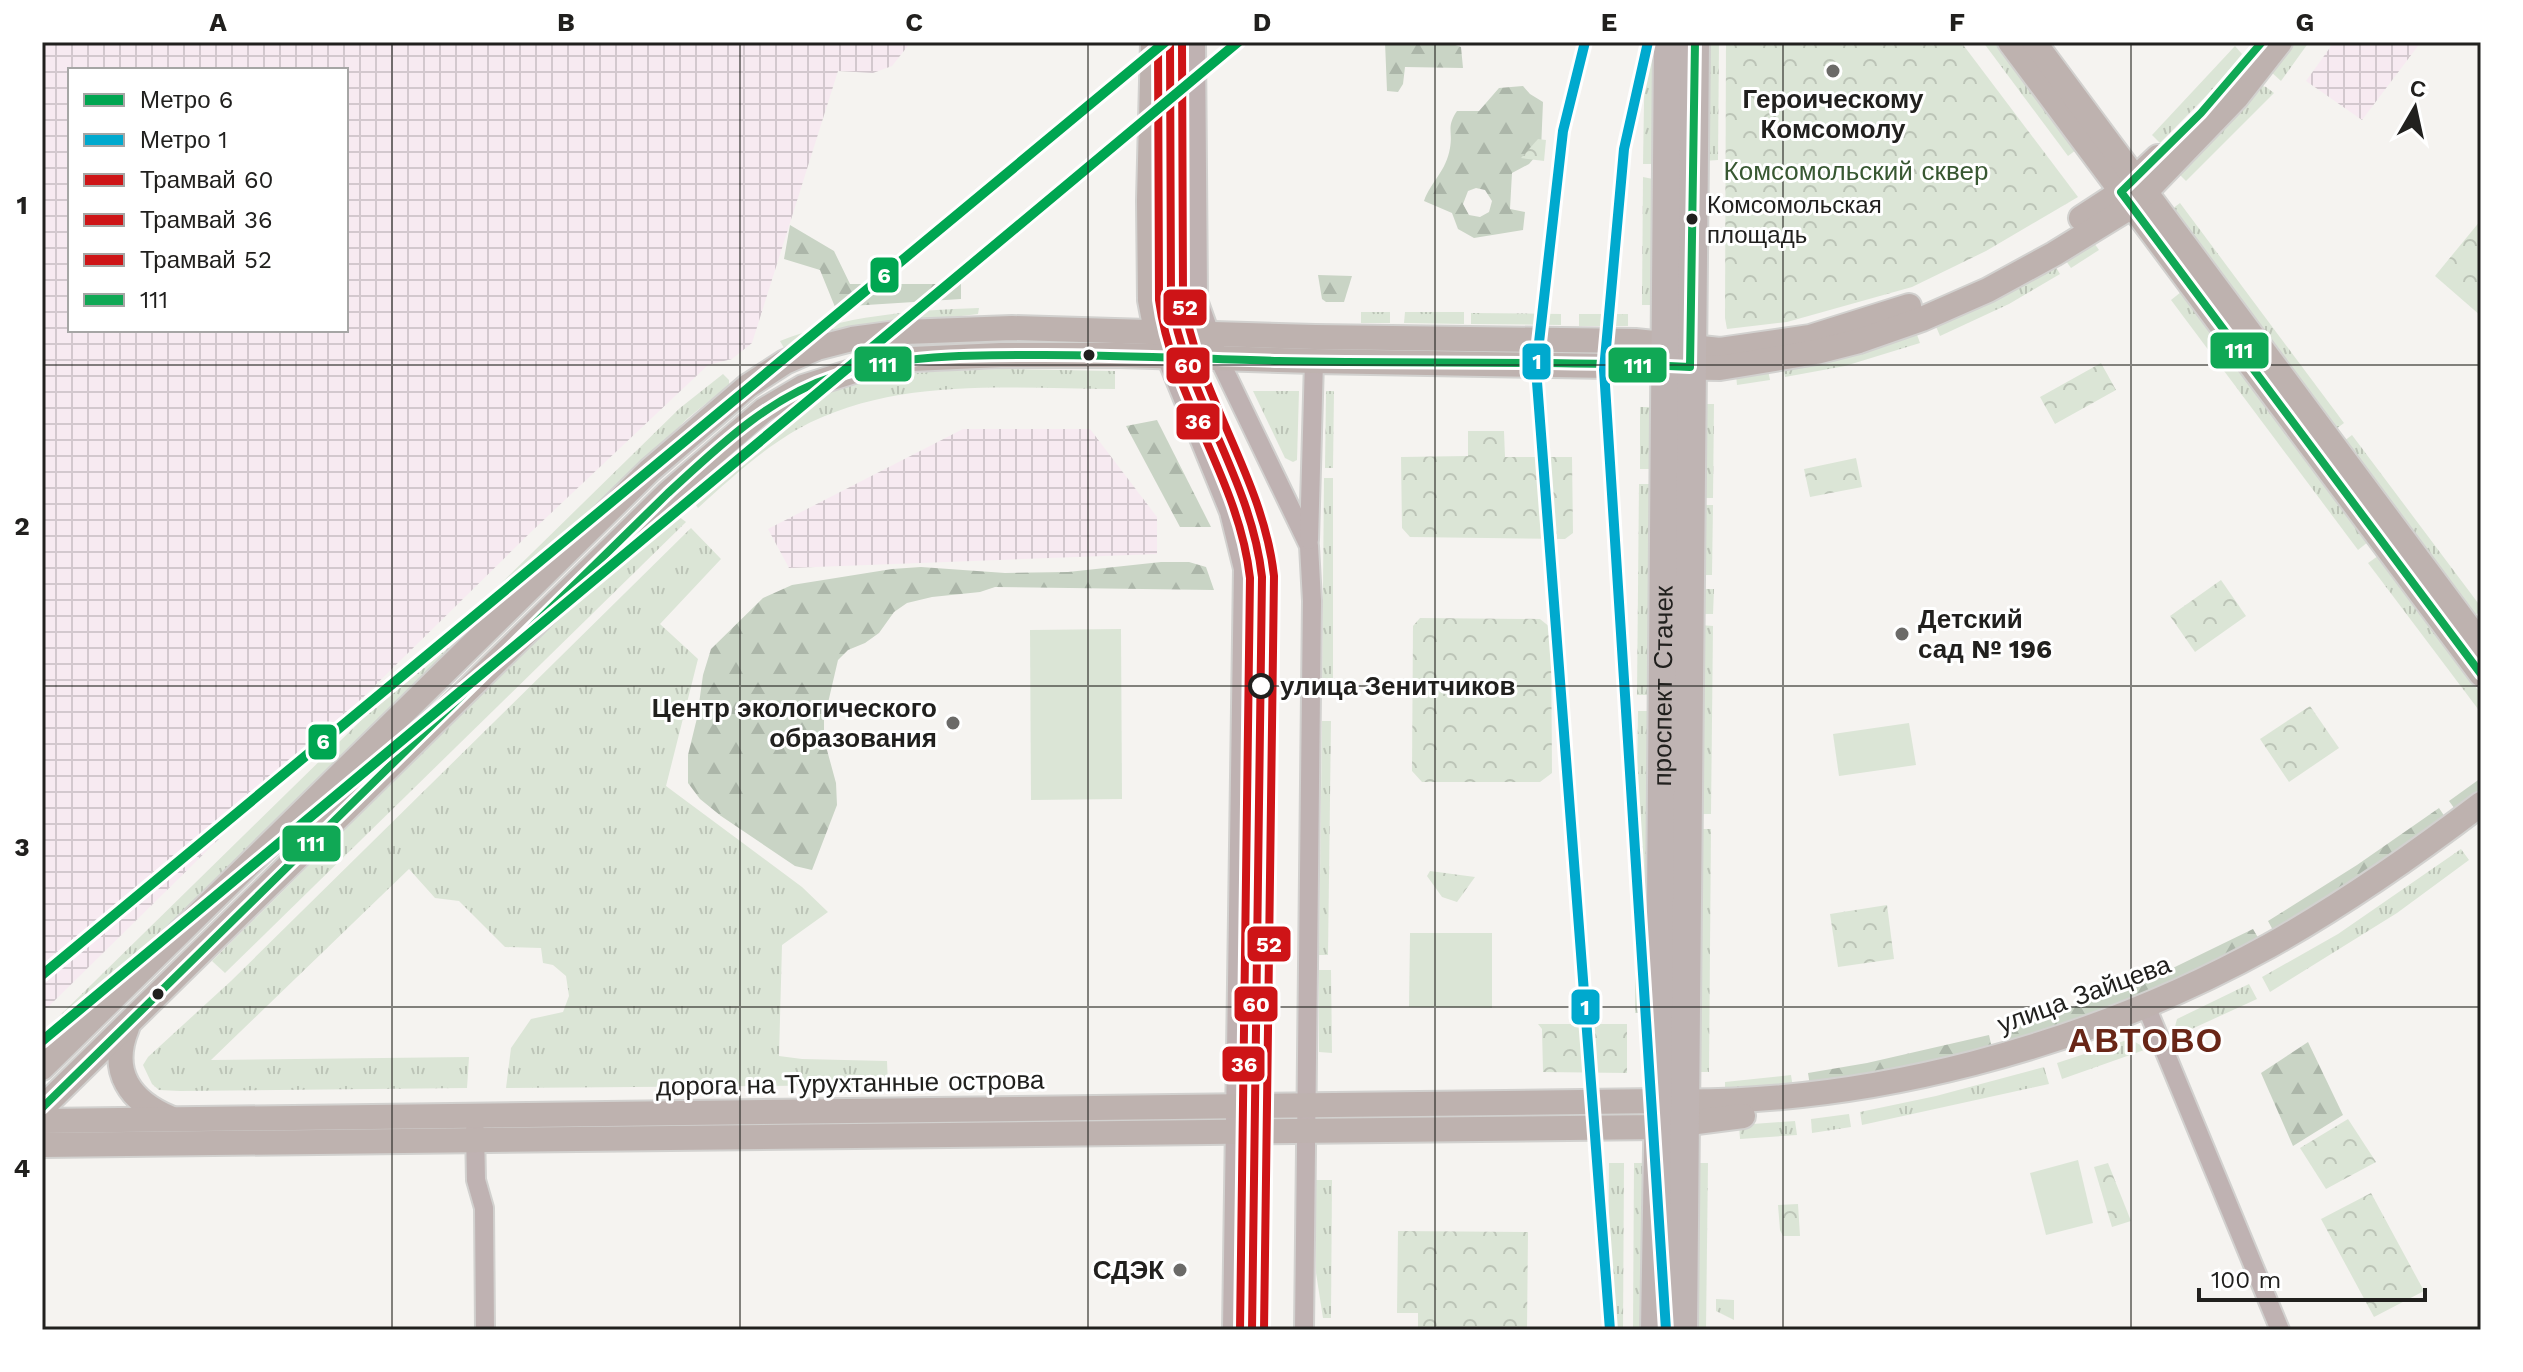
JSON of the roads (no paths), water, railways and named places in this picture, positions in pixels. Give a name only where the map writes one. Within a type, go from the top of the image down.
[{"type":"main road","points":[[1153,42],[1150,300],[1156,331]]},
{"type":"main road","name":"проспект Стачек","points":[[1655,1330],[1671,1113],[1678,357],[1668,42]]},
{"type":"main road","name":"проспект Стачек","points":[[1678,357],[1695,42]]},
{"type":"main road","points":[[2010,42],[2134,193],[2481,644]]},
{"type":"main road","points":[[2034,42],[2134,193],[2481,674]]},
{"type":"main road","points":[[2134,193],[2262,42]]},
{"type":"main road","points":[[42,1068],[650,470],[704,421],[769,371],[817,348],[852,339],[904,332],[1012,328],[1635,341],[1720,368],[1816,352],[1922,319],[1988,290],[2134,193],[2236,98],[2280,42]]},
{"type":"main road","points":[[42,1108],[668,493],[764,410],[803,387],[835,376],[912,359],[1016,355],[1314,361],[1678,357]]},
{"type":"main road","name":"улица Зайцева","points":[[2149,1014],[2325,913],[2481,804]]},
{"type":"main road","name":"улица Зайцева","points":[[1671,1113],[1716,1102],[1798,1096],[1870,1085],[1932,1072],[2149,1014],[2250,975],[2379,898],[2481,823]]},
{"type":"main road","points":[[128,1026],[119,1047],[126,1082],[150,1110],[174,1120]]},
{"type":"main road","name":"дорога на Турухтанные острова","points":[[42,1145],[474,1128],[1236,1106],[1671,1113]]},
{"type":"main road","points":[[1235,1131],[1671,1113]]},
{"type":"main road","name":"проспект Стачек","points":[[1671,1113],[1683,1330]]},
{"type":"main road","name":"дорога на Турухтанные острова","points":[[42,1121],[174,1120],[474,1128],[1235,1131]]},
{"type":"street","points":[[1196,42],[1198,300],[1219,359],[1309,546]]},
{"type":"street","points":[[1156,331],[1229,512],[1243,569],[1232,1330]]},
{"type":"street","points":[[1304,1330],[1312,614],[1309,546],[1314,361]]},
{"type":"street","points":[[2149,1014],[2280,1330]]},
{"type":"street","points":[[474,1128],[476,1180],[484,1208],[485,1330]]},
{"type":"metro line","name":"6","points":[[42,975],[1165,42]]},
{"type":"metro line","name":"6","points":[[42,1041],[1238,42]]},
{"type":"metro line","name":"1","points":[[1585,42],[1563,131],[1536,369],[1610,1330]]},
{"type":"metro line","name":"1","points":[[1648,42],[1624,149],[1604,370],[1666,1330]]},
{"type":"tram line","name":"36","points":[[1158,42],[1159,300],[1177,371],[1233,507],[1250,578],[1240,1330]]},
{"type":"tram line","name":"60","points":[[1170,42],[1171,300],[1190,370],[1245,506],[1256,541],[1262,577],[1252,1330]]},
{"type":"tram line","name":"52","points":[[1182,42],[1183,299],[1202,369],[1257,505],[1268,540],[1274,576],[1264,1330]]},
{"type":"place","name":"Героическому Комсомолу","points":[[1833,71]]},
{"type":"place","name":"Комсомольская площадь","points":[[1692,219]]},
{"type":"place","name":"Детский сад № 196","points":[[1902,634]]},
{"type":"place","name":"улица Зенитчиков","points":[[1261,686]]},
{"type":"place","name":"Центр экологического образования","points":[[953,723]]},
{"type":"place","name":"СДЭК","points":[[1180,1270]]},
{"type":"district","name":"АВТОВО","points":[[2146,1040]]},
{"type":"park label","name":"Комсомольский сквер","points":[[1856,171]]}]
